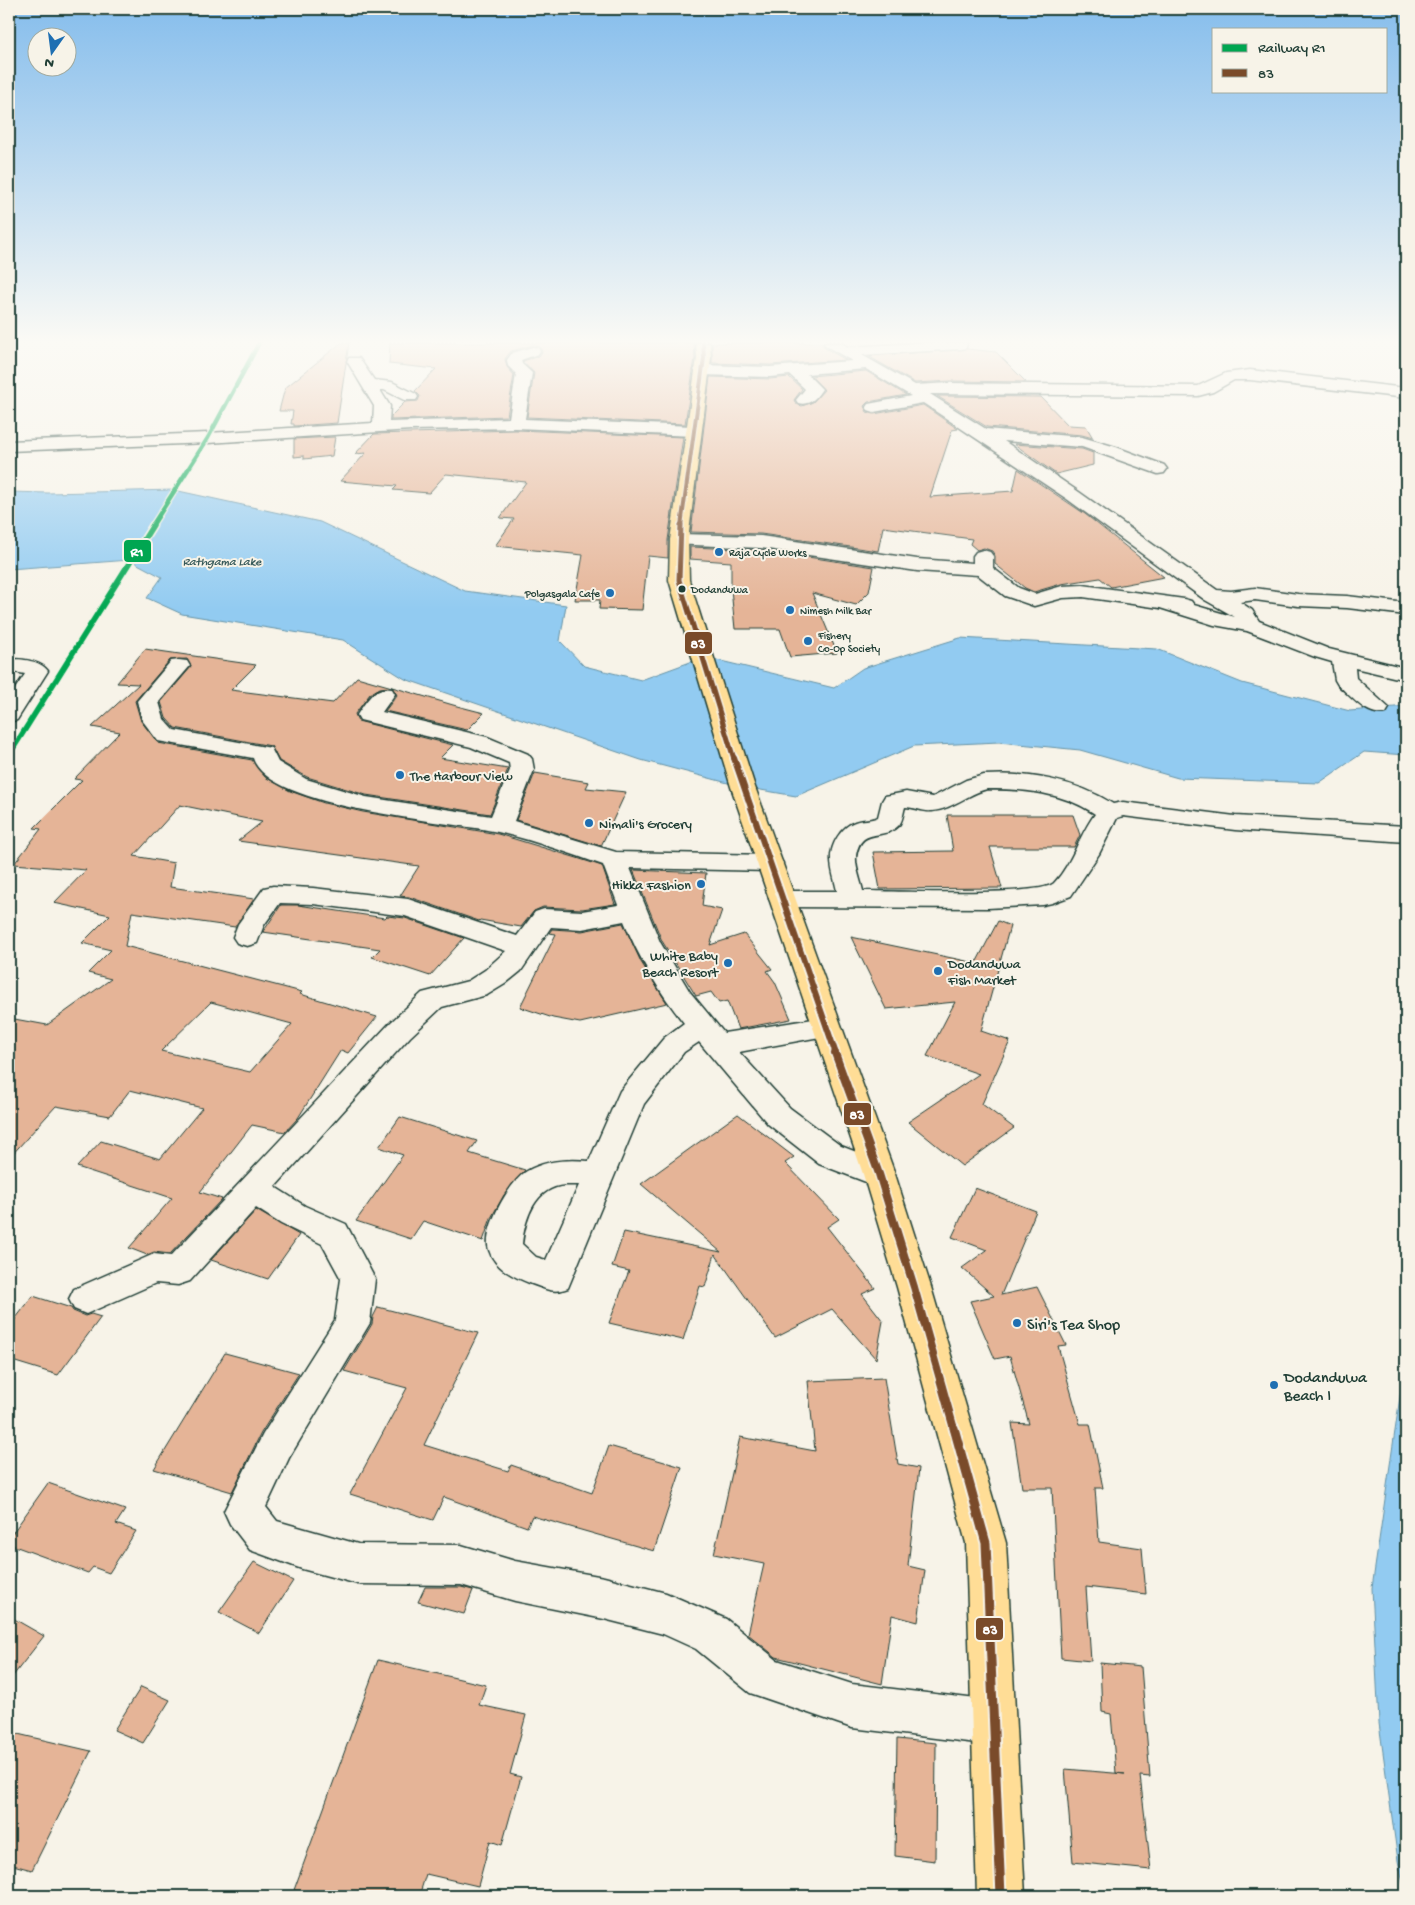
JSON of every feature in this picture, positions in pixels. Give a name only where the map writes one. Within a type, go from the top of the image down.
[{"type":"highway","points":[[693,432],[679,540],[679,580],[743,788],[879,1174],[914,1287],[986,1543],[1001,1896]]},
{"type":"street","points":[[9,446],[208,438],[304,432]]},
{"type":"street","points":[[982,433],[1009,438],[1042,438],[1083,442],[1158,469]]},
{"type":"street","points":[[982,433],[1067,490],[1212,596],[1237,608],[1249,618],[1251,625]]},
{"type":"street","points":[[679,540],[761,542],[917,565],[983,563],[1012,592],[1034,600],[1062,592],[1083,591],[1192,605],[1209,602],[1212,596]]},
{"type":"street","points":[[1212,596],[1231,597],[1255,594],[1305,601],[1347,602],[1406,609]]},
{"type":"street","points":[[1166,603],[1221,621],[1251,625],[1298,645],[1406,674]]},
{"type":"street","points":[[1352,660],[1406,654]]},
{"type":"street","points":[[1352,660],[1346,680],[1378,708]]},
{"type":"street","points":[[9,665],[22,665],[37,671],[9,716]]},
{"type":"street","points":[[178,666],[148,701],[153,720],[166,736],[263,753],[266,766],[298,784],[363,804],[500,825],[577,847],[614,860],[770,864]]},
{"type":"street","points":[[384,694],[368,715],[437,730],[479,742],[520,759],[522,770],[500,825]]},
{"type":"street","points":[[852,899],[844,858],[849,838],[862,828],[878,827],[888,821],[894,800],[905,798],[931,804],[948,799],[982,783],[1031,782],[1071,792],[1092,800],[1109,812]]},
{"type":"street","points":[[782,899],[988,900],[1043,897],[1062,890],[1086,854],[1102,821],[1109,812],[1123,809],[1272,826],[1406,834]]},
{"type":"street","points":[[614,860],[646,942],[680,998],[710,1035],[779,1116],[830,1155],[879,1174]]},
{"type":"street","points":[[247,937],[251,924],[273,894],[313,896],[408,908],[524,948]]},
{"type":"street","points":[[86,1299],[154,1268],[178,1271],[400,1030],[432,1000],[477,988],[511,964],[544,918],[582,920],[634,911]]},
{"type":"street","points":[[599,1174],[631,1099],[674,1045],[710,1035],[826,1027]]},
{"type":"street","points":[[253,1190],[293,1215],[334,1234],[358,1278],[352,1323],[276,1446],[244,1512],[264,1536],[302,1549],[358,1564],[461,1565],[515,1580],[604,1598],[666,1614],[711,1634],[765,1678],[852,1706],[993,1723]]},
{"type":"water","name":"Rathgama Lake","points":[[174,490],[320,522],[465,591],[566,605],[560,641],[584,666],[641,680],[704,657],[834,688],[863,668],[960,638],[1157,649],[1242,683],[1350,711],[1406,706],[1406,755],[1364,752],[1319,783],[1178,778],[1080,750],[999,742],[914,746],[796,796],[743,787],[641,760],[405,679],[343,640],[182,614],[147,598],[162,577],[130,560],[9,569],[9,492]]},
{"type":"water","points":[[1406,1356],[1406,1896],[1398,1861],[1379,1723],[1372,1588]]},
{"type":"building","points":[[561,432],[683,437],[668,540],[668,558],[648,556],[642,610],[599,609],[600,600],[575,600],[583,555],[495,546],[514,519],[500,518],[526,482],[446,474],[429,493],[393,490],[397,486],[340,481],[366,453],[355,454],[374,434]]},
{"type":"building","points":[[703,432],[951,432],[930,497],[1013,491],[1018,469],[1085,514],[1164,577],[1111,587],[1100,578],[1061,584],[1034,592],[1025,588],[995,564],[995,556],[992,551],[984,548],[977,550],[970,544],[972,539],[883,527],[878,551],[761,534],[691,532]]},
{"type":"building","points":[[1045,432],[1089,432],[1093,438],[1082,435]]},
{"type":"building","points":[[335,437],[332,456],[304,459],[304,456],[294,457],[294,439]]},
{"type":"building","points":[[1014,444],[1082,449],[1093,453],[1093,465],[1056,474]]},
{"type":"building","points":[[690,547],[761,550],[874,567],[869,592],[856,605],[812,593],[837,653],[790,657],[780,629],[735,629],[731,589],[731,562],[690,559]]},
{"type":"building","points":[[145,649],[256,665],[231,690],[333,703],[357,677],[392,687],[380,688],[370,694],[355,714],[358,721],[453,745],[440,758],[508,769],[490,814],[366,795],[307,777],[279,761],[271,746],[175,728],[166,718],[161,702],[191,667],[187,659],[170,660],[135,701],[141,721],[158,743],[252,760],[265,777],[290,791],[324,803],[363,812],[498,834],[602,866],[615,904],[582,909],[543,907],[534,911],[521,927],[479,921],[409,897],[400,896],[419,866],[238,841],[262,822],[180,805],[134,856],[174,863],[170,887],[254,899],[235,927],[132,912],[125,946],[302,992],[300,994],[377,1017],[348,1053],[341,1050],[298,1118],[285,1132],[252,1125],[200,1192],[222,1199],[170,1254],[154,1252],[147,1255],[129,1248],[172,1198],[77,1167],[101,1141],[160,1159],[202,1108],[130,1090],[110,1116],[56,1106],[9,1158],[9,1018],[47,1025],[111,979],[88,973],[111,950],[82,943],[110,915],[54,903],[86,870],[14,864],[41,829],[34,828],[82,780],[74,779],[120,732],[92,727],[139,684],[117,683]],"holes":[[[211,1002],[292,1024],[250,1072],[161,1051]]]},
{"type":"building","points":[[392,687],[484,713],[467,730],[385,711],[397,695]]},
{"type":"building","points":[[535,773],[589,782],[586,788],[626,792],[601,846],[516,820]]},
{"type":"building","points":[[947,815],[1073,815],[1080,835],[1074,847],[990,847],[1002,888],[880,889],[873,852],[953,851]]},
{"type":"building","points":[[633,870],[706,873],[702,906],[722,910],[710,945],[744,934],[772,969],[767,971],[775,982],[791,1019],[738,1029],[727,1001],[719,1003],[711,992],[696,996],[662,941]]},
{"type":"building","points":[[281,905],[298,905],[385,918],[387,916],[405,918],[464,938],[430,976],[372,957],[380,949],[263,932]]},
{"type":"building","points":[[998,921],[1010,926],[981,1031],[1010,1041],[982,1104],[1014,1128],[962,1166],[908,1122],[979,1074],[927,1056],[955,1002],[886,1009],[851,937],[976,963]]},
{"type":"building","points":[[623,923],[641,962],[667,1003],[580,1023],[553,1018],[520,1007],[556,934],[549,933],[552,929],[582,931]]},
{"type":"building","points":[[738,1114],[794,1157],[785,1163],[839,1219],[827,1227],[875,1288],[862,1294],[883,1321],[876,1359],[832,1309],[775,1338],[715,1254],[705,1287],[700,1286],[683,1340],[609,1323],[629,1271],[612,1267],[624,1232],[721,1252],[641,1184]]},
{"type":"building","points":[[400,1117],[477,1141],[469,1153],[525,1170],[504,1195],[491,1218],[483,1241],[423,1221],[411,1239],[356,1221],[403,1155],[379,1147]]},
{"type":"building","points":[[975,1188],[1036,1211],[1001,1295],[1037,1287],[1066,1345],[1058,1346],[1080,1424],[1090,1424],[1103,1488],[1095,1488],[1099,1542],[1142,1548],[1146,1594],[1086,1587],[1091,1661],[1061,1658],[1052,1488],[1022,1488],[1012,1423],[1029,1424],[1010,1356],[995,1359],[970,1301],[994,1296],[962,1268],[987,1250],[952,1237]]},
{"type":"building","points":[[256,1210],[299,1235],[268,1279],[211,1260]]},
{"type":"building","points":[[33,1296],[71,1308],[73,1311],[85,1316],[91,1314],[101,1317],[58,1375],[9,1360],[9,1327]]},
{"type":"building","points":[[378,1307],[478,1333],[424,1445],[508,1471],[511,1465],[592,1493],[609,1446],[682,1467],[654,1551],[532,1516],[527,1527],[444,1497],[433,1520],[350,1494],[407,1388],[344,1371],[372,1324]]},
{"type":"building","points":[[225,1353],[299,1373],[261,1433],[232,1492],[154,1469]]},
{"type":"building","points":[[884,1378],[898,1464],[919,1468],[908,1566],[925,1570],[918,1622],[892,1615],[882,1684],[776,1657],[748,1634],[764,1564],[714,1554],[740,1437],[815,1451],[808,1381]]},
{"type":"building","points":[[48,1483],[125,1510],[116,1524],[136,1531],[109,1573],[93,1567],[88,1573],[9,1544],[9,1538]]},
{"type":"building","points":[[254,1562],[293,1581],[259,1633],[219,1612]]},
{"type":"building","points":[[425,1587],[461,1587],[473,1590],[464,1614],[418,1602]]},
{"type":"building","points":[[9,1616],[44,1636],[9,1681]]},
{"type":"building","points":[[378,1660],[486,1685],[479,1705],[526,1715],[510,1774],[521,1777],[502,1845],[490,1841],[478,1886],[426,1874],[419,1896],[320,1896],[294,1890]]},
{"type":"building","points":[[1100,1663],[1141,1667],[1150,1777],[1140,1776],[1151,1870],[1073,1862],[1065,1769],[1125,1774],[1116,1773],[1111,1714],[1102,1712]]},
{"type":"building","points":[[141,1687],[170,1700],[143,1743],[114,1730]]},
{"type":"building","points":[[9,1732],[91,1751],[32,1870],[9,1864]]},
{"type":"building","points":[[897,1739],[936,1743],[935,1861],[895,1856]]},
{"type":"rail line","name":"R1","points":[[9,755],[211,432]]},
{"type":"transit line","name":"83","points":[[694,432],[679,540],[679,580],[743,787],[879,1174],[914,1287],[986,1543],[1001,1896]]},
{"type":"place","name":"Raja Cycle Works","points":[[719,552]]},
{"type":"place","name":"Dodanduwa","points":[[682,589]]},
{"type":"place","name":"Polgasgala Cafe","points":[[610,593]]},
{"type":"place","name":"Nimesh Milk Bar","points":[[790,610]]},
{"type":"place","name":"Fishery Co-Op Society","points":[[808,641]]},
{"type":"place","name":"The Harbour View","points":[[400,775]]},
{"type":"place","name":"Nimali's Grocery","points":[[589,823]]},
{"type":"place","name":"Hikka Fashion","points":[[701,884]]},
{"type":"place","name":"White Baby Beach Resort","points":[[728,963]]},
{"type":"place","name":"Dodanduwa Fish Market","points":[[938,971]]},
{"type":"place","name":"Siri's Tea Shop","points":[[1017,1323]]},
{"type":"place","name":"Dodanduwa Beach I","points":[[1274,1385]]}]
